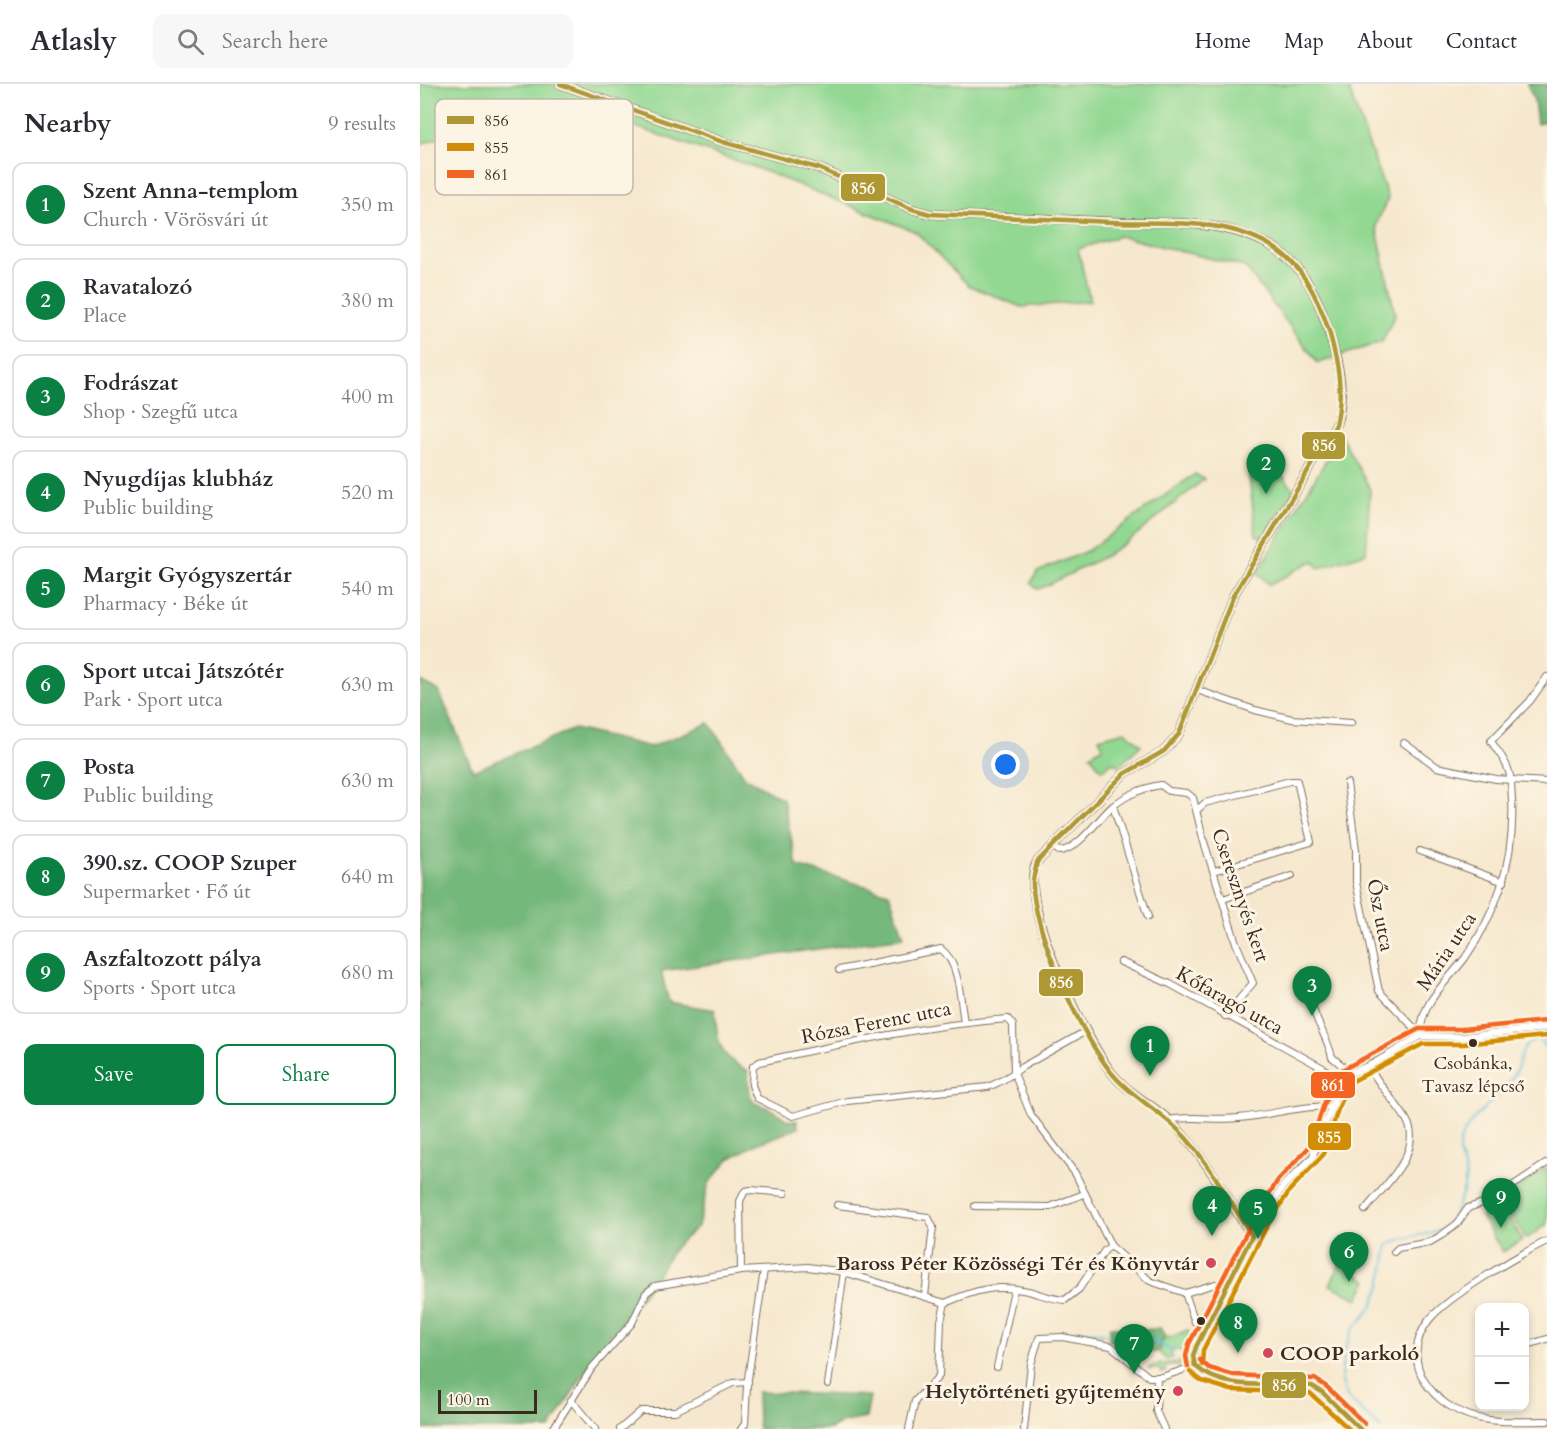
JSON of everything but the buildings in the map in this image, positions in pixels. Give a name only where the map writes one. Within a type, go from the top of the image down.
[{"type":"main road","points":[[560,84],[602,99]]},
{"type":"main road","points":[[633,110],[723,142],[819,168],[912,209],[930,214],[1196,225],[1233,230],[1260,240],[1282,254],[1301,273],[1322,309],[1342,387],[1341,410],[1327,442],[1233,596],[1183,726],[1164,751],[1124,774],[1037,862],[1031,875],[1037,908],[1052,958],[1086,1031],[1108,1068],[1122,1084],[1169,1120],[1208,1165],[1252,1236],[1196,1347],[1193,1356],[1195,1366],[1208,1375],[1236,1383],[1312,1386],[1322,1392],[1360,1429]]},
{"type":"street","points":[[1511,780],[1507,766],[1491,741],[1530,701],[1547,677]]},
{"type":"street","points":[[1197,690],[1256,710],[1292,719],[1351,723]]},
{"type":"street","points":[[1404,743],[1437,766],[1511,780],[1547,782]]},
{"type":"street","name":"Mária utca","points":[[1421,1036],[1421,1027],[1430,1001],[1474,944],[1504,882],[1513,829],[1511,780]]},
{"type":"street","points":[[1052,846],[1059,851],[1068,849],[1095,826],[1113,806],[1137,792],[1161,785],[1169,791],[1191,795],[1197,810],[1205,803],[1297,781],[1311,842],[1214,871]]},
{"type":"street","name":"Ősz utca","points":[[1347,783],[1356,850],[1356,882],[1379,991],[1411,1022],[1421,1036]]},
{"type":"street","points":[[1113,806],[1148,917]]},
{"type":"street","name":"Cseresznyés kert","points":[[1197,810],[1236,943],[1253,983],[1225,1016]]},
{"type":"street","points":[[1420,851],[1504,882]]},
{"type":"street","points":[[1223,899],[1292,876]]},
{"type":"street","points":[[839,970],[941,949],[949,957],[955,973],[964,1022]]},
{"type":"street","name":"Kőfaragó utca","points":[[1121,962],[1170,984],[1323,1068],[1341,1082]]},
{"type":"street","points":[[1312,984],[1311,997],[1315,1019],[1322,1029],[1332,1057],[1351,1072]]},
{"type":"street","name":"Rózsa Ferenc utca","points":[[1008,1018],[1013,1025],[1014,1073],[988,1087],[847,1101],[793,1116],[757,1098],[752,1085],[753,1066],[861,1040],[964,1022],[1008,1018]]},
{"type":"street","points":[[1252,1236],[1284,1185],[1317,1150],[1341,1082],[1351,1072],[1369,1066],[1421,1036],[1462,1037],[1547,1028]]},
{"type":"street","points":[[1086,1031],[1014,1073],[1032,1115],[1076,1173],[1084,1194],[1111,1246],[1150,1281],[1185,1293],[1215,1284],[1224,1288]]},
{"type":"street","points":[[1323,1068],[1332,1057]]},
{"type":"street","points":[[1365,1210],[1407,1157],[1412,1137],[1406,1119],[1377,1083],[1369,1066]]},
{"type":"street","points":[[1169,1120],[1193,1117],[1241,1118],[1301,1106],[1331,1106]]},
{"type":"street","points":[[1394,1252],[1400,1247],[1430,1242],[1450,1230],[1468,1208],[1491,1200],[1547,1163]]},
{"type":"street","points":[[741,1270],[740,1201],[742,1196],[750,1190],[784,1193]]},
{"type":"street","points":[[975,1206],[1050,1207],[1084,1194]]},
{"type":"street","points":[[837,1205],[928,1218],[933,1227],[925,1296]]},
{"type":"street","points":[[1547,1241],[1470,1287],[1437,1312],[1422,1332],[1416,1355],[1417,1366],[1424,1384],[1451,1407],[1465,1414],[1489,1420],[1547,1420]]},
{"type":"street","points":[[553,1429],[592,1368],[632,1323],[646,1293],[655,1286],[741,1270],[808,1267],[844,1272],[945,1304],[973,1291],[1014,1290],[1068,1299],[1082,1284],[1105,1250],[1111,1246]]},
{"type":"street","points":[[741,1429],[745,1424],[748,1382],[764,1270]]},
{"type":"street","points":[[828,1384],[844,1272]]},
{"type":"street","points":[[997,1367],[1014,1290]]},
{"type":"street","points":[[1185,1293],[1195,1322]]},
{"type":"street","points":[[909,1429],[915,1401],[939,1376],[941,1321],[945,1304]]},
{"type":"street","points":[[1024,1429],[1031,1364],[1039,1338],[1062,1337],[1111,1346],[1144,1375],[1157,1378],[1195,1366]]},
{"type":"street","points":[[1529,1344],[1547,1339]]},
{"type":"street","points":[[1157,1378],[1156,1411],[1164,1429]]},
{"type":"street","points":[[620,1429],[641,1411],[675,1411],[733,1383],[748,1382]]},
{"type":"street","points":[[571,1400],[595,1429]]},
{"type":"green space","points":[[420,84],[1347,84],[1388,198],[1376,225],[1395,315],[1382,342],[1318,363],[1245,267],[1119,236],[1078,249],[1090,301],[1021,307],[968,285],[916,232],[754,167],[633,126],[633,99],[435,99],[435,139],[420,144]]},
{"type":"green space","points":[[1527,84],[1547,84],[1547,121],[1537,124],[1534,100]]},
{"type":"green space","points":[[1341,436],[1370,489],[1366,553],[1319,568],[1314,562],[1310,562],[1270,585],[1257,573]]},
{"type":"green space","points":[[1274,465],[1294,490],[1263,538],[1256,535],[1249,476]]},
{"type":"green space","points":[[1195,474],[1204,479],[1131,539],[1105,556],[1046,586],[1038,589],[1031,583],[1037,572],[1087,551]]},
{"type":"green space","points":[[420,681],[439,691],[473,771],[574,729],[651,747],[709,723],[745,777],[783,799],[797,866],[889,893],[904,937],[661,971],[669,1002],[715,1010],[721,1047],[730,1060],[748,1071],[750,1095],[754,1103],[773,1110],[787,1120],[797,1121],[798,1128],[754,1145],[729,1159],[709,1183],[698,1226],[674,1248],[656,1277],[589,1365],[550,1429],[420,1429]]},
{"type":"green space","points":[[1125,731],[1141,745],[1119,766],[1113,762],[1102,770],[1090,755],[1103,747],[1099,738]]},
{"type":"green space","points":[[1547,1167],[1547,1224],[1526,1239],[1501,1200]]},
{"type":"green space","points":[[1501,1205],[1522,1240],[1503,1252],[1481,1217]]},
{"type":"green space","points":[[1339,1266],[1368,1280],[1358,1299],[1330,1285]]},
{"type":"green space","points":[[1110,1326],[1135,1331],[1160,1328],[1165,1336],[1157,1352],[1139,1352],[1109,1340]]},
{"type":"green space","points":[[1188,1330],[1191,1336],[1185,1349],[1181,1351],[1175,1348],[1171,1354],[1173,1358],[1167,1360],[1159,1353],[1163,1340]]},
{"type":"green space","points":[[1181,1361],[1183,1363],[1178,1368],[1174,1364],[1165,1367],[1166,1372],[1161,1373],[1160,1369],[1148,1369],[1159,1364]]},
{"type":"green space","points":[[757,1392],[870,1396],[866,1418],[843,1422],[830,1429],[758,1429]]},
{"type":"waterway","points":[[1381,1429],[1347,1397],[1341,1379],[1344,1353],[1352,1331],[1372,1307],[1381,1286],[1388,1245],[1395,1241],[1433,1233],[1448,1223],[1464,1186],[1465,1173],[1459,1150],[1464,1132],[1508,1084],[1526,1046],[1533,1041],[1547,1038]]},
{"type":"waterway","points":[[1539,1039],[1547,1049]]},
{"type":"waterway","points":[[1077,1330],[1152,1340],[1173,1351]]},
{"type":"transit line","name":"856","points":[[560,84],[602,99]]},
{"type":"transit line","name":"856","points":[[633,110],[723,142],[818,168],[912,209],[930,214],[1196,224],[1238,232],[1257,239],[1286,256],[1309,285],[1325,319],[1337,366],[1340,401],[1336,425],[1233,596],[1179,734],[1164,751],[1124,774],[1037,862],[1033,880],[1034,900],[1050,954],[1076,1014],[1104,1063],[1117,1079],[1186,1138],[1213,1173],[1252,1236]]},
{"type":"transit line","name":"861","points":[[1188,1367],[1186,1356],[1189,1344],[1254,1218],[1278,1180],[1310,1146],[1324,1104],[1340,1071],[1419,1029],[1462,1029],[1546,1021]]},
{"type":"transit line","name":"855","points":[[1202,1365],[1203,1350],[1267,1226],[1290,1190],[1324,1154],[1338,1109],[1351,1082],[1423,1044],[1463,1044],[1547,1036]]},
{"type":"transit line","name":"856","points":[[1195,1366],[1193,1356],[1196,1347],[1252,1236]]},
{"type":"transit line","name":"861","points":[[1200,1360],[1209,1368],[1234,1375],[1315,1379],[1327,1387],[1365,1424]]},
{"type":"transit line","name":"856","points":[[1195,1366],[1221,1380],[1236,1383],[1312,1386],[1322,1392],[1360,1429]]},
{"type":"transit line","name":"855","points":[[1190,1372],[1202,1381],[1231,1390],[1310,1393],[1349,1429]]},
{"type":"place","name":"Ravatalozó","points":[[1266,494]]},
{"type":"place","name":"Fodrászat","points":[[1312,1016]]},
{"type":"place","name":"Csobánka, Tavasz lépcső","points":[[1473,1043]]},
{"type":"place","name":"Szent Anna-templom","points":[[1150,1076]]},
{"type":"place","name":"Aszfaltozott pálya","points":[[1501,1228]]},
{"type":"place","name":"Nyugdíjas klubház","points":[[1212,1236]]},
{"type":"place","name":"Margit Gyógyszertár","points":[[1258,1239]]},
{"type":"place","name":"Baross Péter Közösségi Tér és Könyvtár","points":[[1211,1263]]},
{"type":"place","name":"Sport utcai Játszótér","points":[[1349,1282]]},
{"type":"place","name":"390.sz. COOP Szuper","points":[[1238,1353]]},
{"type":"place","name":"COOP parkoló","points":[[1268,1353]]},
{"type":"place","name":"Posta","points":[[1134,1374]]},
{"type":"place","name":"Helytörténeti gyűjtemény","points":[[1178,1391]]}]
